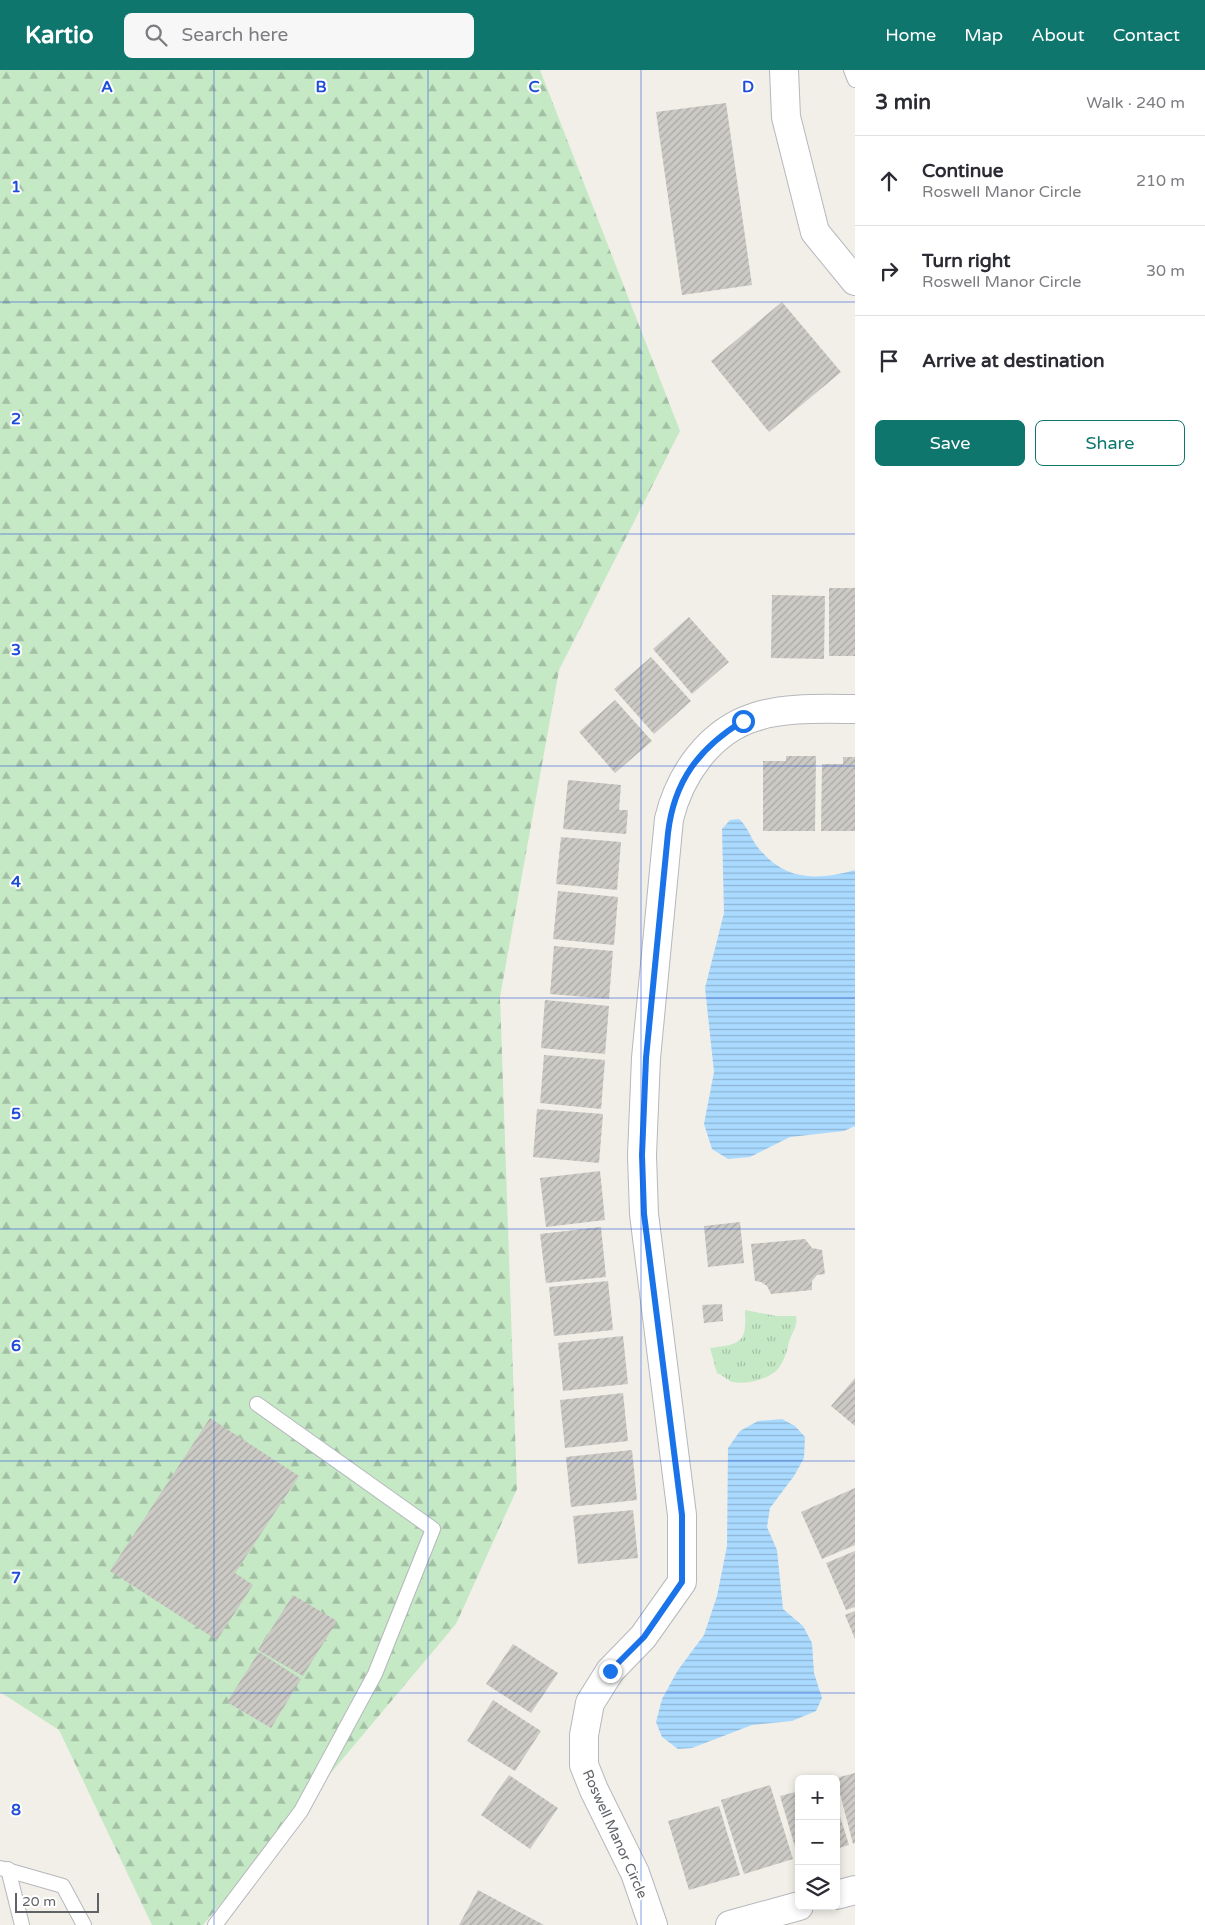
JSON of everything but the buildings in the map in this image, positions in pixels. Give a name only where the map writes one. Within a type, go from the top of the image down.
[{"type":"street","points":[[784,70],[786,117],[815,232],[855,281]]},
{"type":"street","name":"Roswell Manor Circle","points":[[653,1925],[635,1873],[594,1790],[584,1765],[584,1735],[590,1703],[610,1671],[644,1637],[682,1582],[682,1515],[644,1214],[642,1155],[646,1058],[669,819],[678,789],[696,761],[717,738],[743,721],[757,716],[803,709],[855,709]]},
{"type":"street","points":[[840,1894],[855,1890]]},
{"type":"street","points":[[730,1925],[795,1907]]},
{"type":"lane","points":[[851,70],[855,80]]},
{"type":"lane","points":[[215,1925],[301,1811],[375,1674],[433,1529],[257,1404]]},
{"type":"lane","points":[[4,1868],[22,1925]]},
{"type":"lane","points":[[4,1868],[63,1886],[84,1925]]},
{"type":"green space","points":[[0,70],[540,70],[680,431],[559,670],[500,997],[517,1489],[456,1624],[203,1925],[152,1925],[59,1730],[0,1692]]},
{"type":"green space","points":[[745,1310],[776,1316],[796,1316],[796,1323],[782,1364],[777,1370],[763,1379],[738,1383],[717,1373],[710,1348],[729,1345],[740,1340],[745,1329]]},
{"type":"water","points":[[739,819],[766,857],[777,866],[789,872],[801,875],[826,876],[855,870],[855,1126],[844,1131],[790,1137],[750,1157],[728,1159],[712,1149],[704,1124],[714,1072],[705,988],[724,913],[722,829],[730,820]]},
{"type":"water","points":[[782,1419],[795,1426],[805,1437],[804,1458],[794,1476],[770,1508],[767,1527],[777,1550],[783,1609],[803,1626],[812,1643],[814,1673],[822,1698],[816,1711],[792,1721],[752,1725],[692,1748],[678,1749],[662,1737],[656,1722],[662,1699],[678,1670],[704,1635],[717,1596],[727,1546],[728,1448],[740,1431],[758,1421]]},
{"type":"route","points":[[610,1671],[644,1637],[682,1582],[682,1515],[644,1214],[642,1155],[646,1058],[669,819],[678,789],[686,774],[717,738],[743,721]]}]
